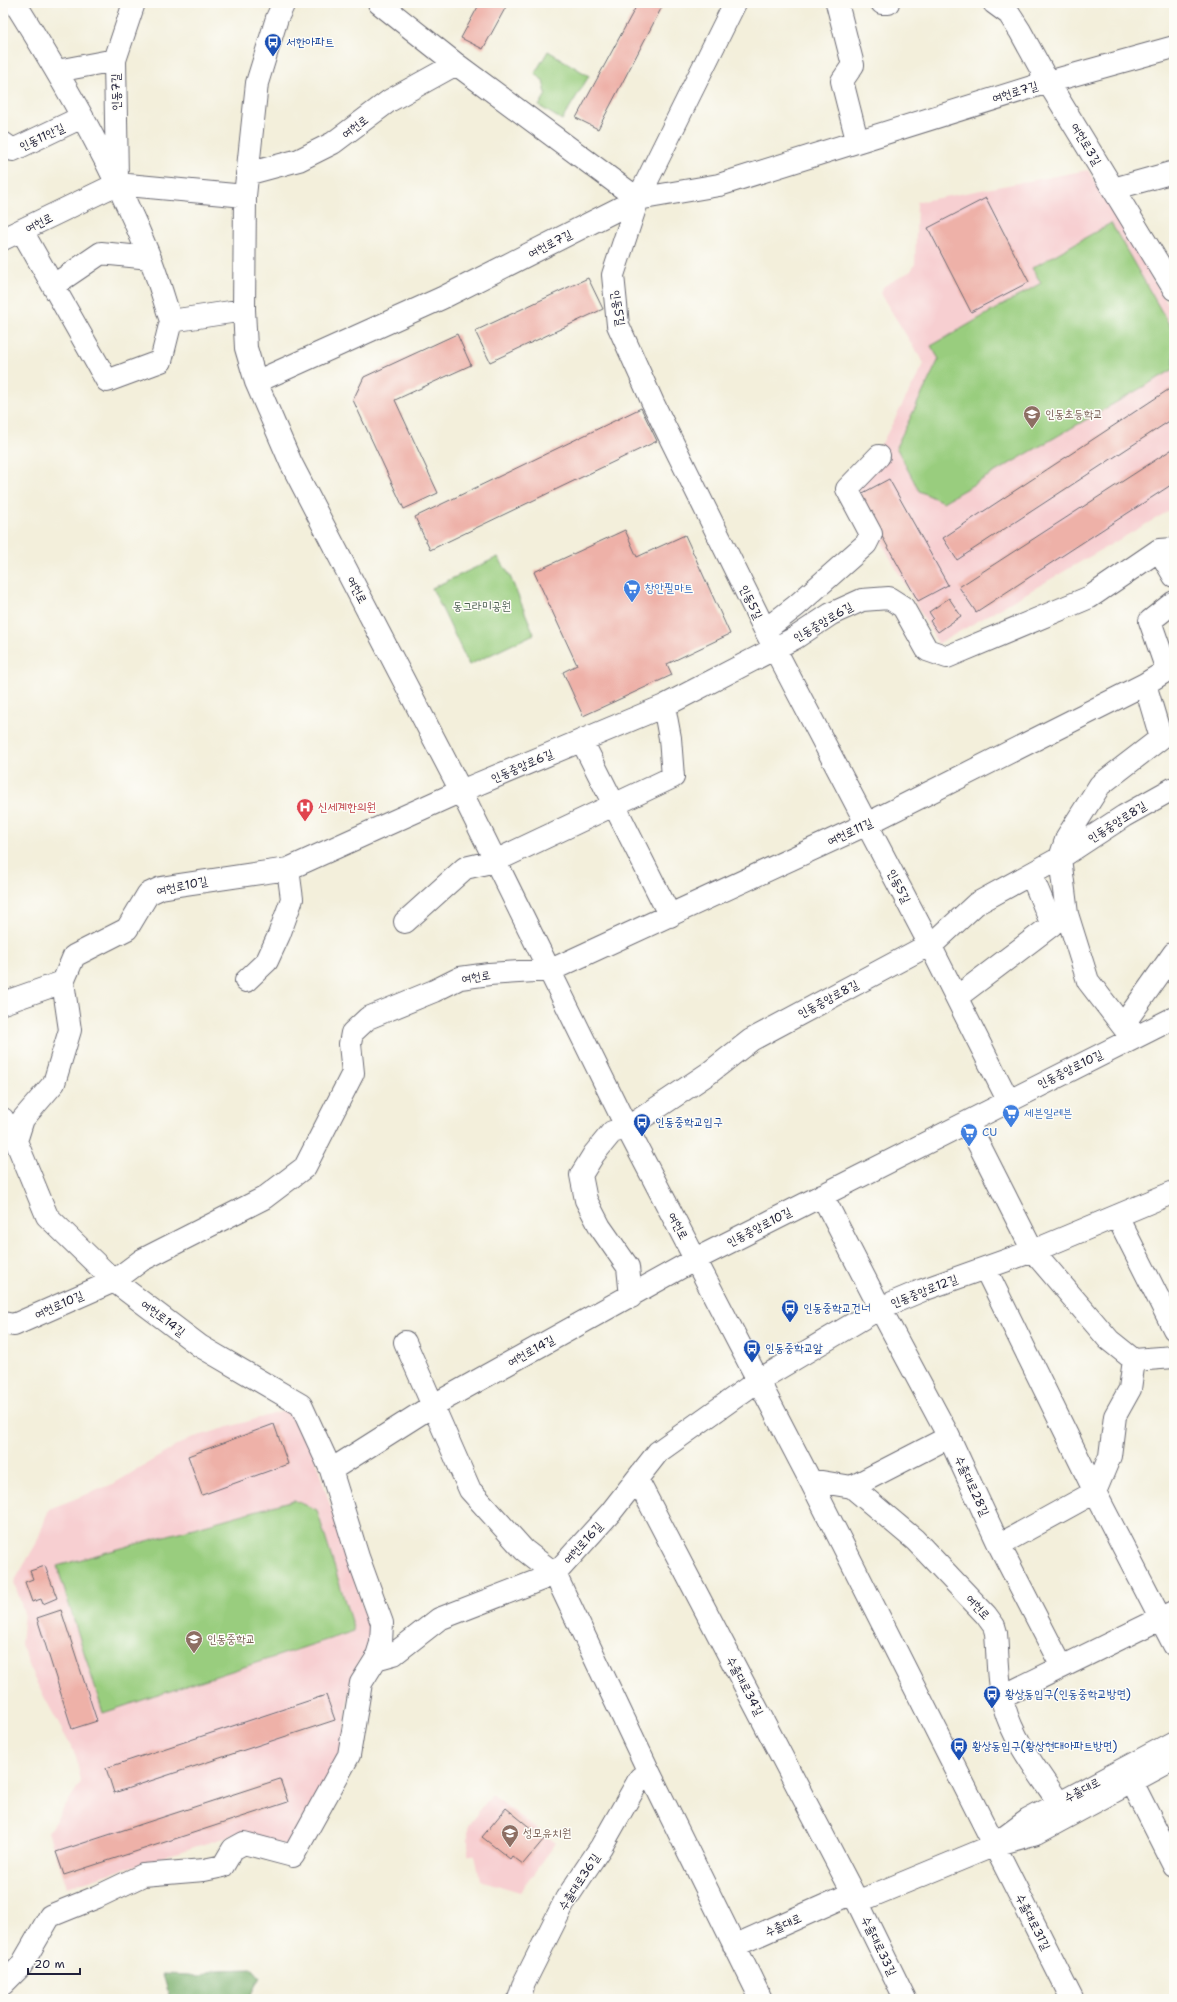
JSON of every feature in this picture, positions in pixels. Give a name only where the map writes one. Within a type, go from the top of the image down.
[{"type":"street","points":[[12,235],[54,285],[107,381],[161,361],[172,321],[150,258],[117,184],[57,71],[15,3]]},
{"type":"street","name":"인동7길","points":[[117,184],[115,60],[134,3]]},
{"type":"street","name":"여헌로","points":[[284,3],[276,18],[257,83],[245,196],[244,310],[246,348],[256,382],[291,463],[461,791],[551,970],[627,1128],[759,1380],[995,1845]]},
{"type":"street","points":[[379,3],[456,64],[638,199]]},
{"type":"street","name":"인동5길","points":[[735,3],[638,199],[613,275],[618,324],[657,410],[770,639],[930,944],[1008,1100]]},
{"type":"street","points":[[837,3],[853,65],[842,80],[857,140]]},
{"type":"street","points":[[882,3],[888,3]]},
{"type":"street","name":"여헌로3길","points":[[994,3],[1009,14],[1048,82],[1113,189],[1170,274]]},
{"type":"street","name":"여헌로7길","points":[[256,382],[442,298],[638,199],[718,185],[857,140],[1048,82],[1174,47]]},
{"type":"street","points":[[57,71],[115,60]]},
{"type":"street","name":"여헌로","points":[[247,174],[299,160],[333,143],[389,101],[456,64]]},
{"type":"street","name":"인동11안길","points":[[3,143],[13,150],[82,118]]},
{"type":"street","points":[[1113,189],[1174,172]]},
{"type":"street","points":[[117,184],[245,196]]},
{"type":"street","name":"여헌로","points":[[12,235],[117,184]]},
{"type":"street","points":[[54,285],[101,253],[150,258]]},
{"type":"street","points":[[172,321],[244,310]]},
{"type":"street","name":"인동5길","points":[[770,639],[796,606],[866,544],[871,534],[847,490],[879,456]]},
{"type":"street","points":[[1166,550],[1174,576]]},
{"type":"street","name":"인동중앙로6길","points":[[461,791],[664,706],[770,639],[795,638],[831,614],[862,600],[889,598],[903,607],[927,650],[947,657],[1090,597],[1166,550]]},
{"type":"street","name":"여헌로11길","points":[[551,970],[867,824],[1145,684],[1170,668],[1150,621],[1174,602]]},
{"type":"street","points":[[1128,1037],[1088,981],[1067,914],[1060,858],[1066,837],[1100,785],[1161,738],[1145,684]]},
{"type":"street","points":[[405,922],[465,868],[495,860],[673,777],[670,738],[664,706]]},
{"type":"street","points":[[582,740],[670,916]]},
{"type":"street","name":"인동중앙로8길","points":[[627,1128],[709,1073],[751,1040],[936,941],[976,904],[1060,858],[1124,816],[1174,788]]},
{"type":"street","name":"여헌로10길","points":[[63,982],[74,956],[127,929],[148,894],[161,888],[288,869],[461,791]]},
{"type":"street","points":[[246,981],[267,961],[279,935],[292,898],[288,869]]},
{"type":"street","points":[[957,998],[1052,925],[1031,874]]},
{"type":"street","points":[[1128,1037],[1128,1018],[1174,953]]},
{"type":"street","name":"여헌로","points":[[114,1281],[142,1260],[264,1198],[305,1167],[338,1106],[353,1073],[350,1044],[352,1033],[368,1018],[434,991],[460,978],[489,974],[551,970]]},
{"type":"street","points":[[3,1003],[63,982],[70,1030],[54,1082],[23,1119],[16,1141]]},
{"type":"street","name":"인동중앙로10길","points":[[696,1259],[968,1123],[1008,1100],[1128,1037],[1174,1018]]},
{"type":"street","name":"여헌로14길","points":[[3,1119],[16,1141],[47,1216],[114,1281],[200,1346],[301,1405],[331,1470],[432,1406],[631,1297],[696,1259]]},
{"type":"street","points":[[968,1123],[1033,1251],[1109,1340],[1134,1360],[1174,1357]]},
{"type":"street","points":[[627,1128],[612,1132],[594,1154],[581,1174],[586,1200],[600,1227],[628,1267],[631,1297]]},
{"type":"street","name":"인동중앙로12길","points":[[759,1380],[880,1308],[923,1290],[1033,1251],[1174,1192]]},
{"type":"street","points":[[822,1195],[880,1308]]},
{"type":"street","points":[[1117,1216],[1174,1329]]},
{"type":"street","points":[[985,1268],[1095,1492],[1167,1615],[1174,1645]]},
{"type":"street","name":"여헌로10길","points":[[3,1323],[14,1325],[114,1281]]},
{"type":"street","name":"수출대로28길","points":[[880,1308],[950,1437],[999,1545],[1062,1667]]},
{"type":"street","points":[[405,1342],[470,1490],[524,1550],[554,1574],[649,1772],[761,1999]]},
{"type":"street","points":[[999,1545],[1095,1492],[1110,1456],[1115,1416],[1130,1389],[1134,1360]]},
{"type":"street","name":"여헌로16길","points":[[376,1659],[394,1654],[439,1619],[554,1574],[611,1512],[658,1452],[759,1380]]},
{"type":"street","points":[[810,1480],[852,1487],[950,1437]]},
{"type":"street","points":[[3,1984],[21,1966],[50,1916],[97,1897],[143,1875],[204,1870],[223,1866],[233,1849],[244,1843],[293,1856],[349,1755],[361,1683],[376,1659],[382,1643],[382,1623],[358,1557],[331,1470]]},
{"type":"street","name":"수출대로34길","points":[[637,1479],[855,1898]]},
{"type":"street","name":"여헌로","points":[[852,1487],[914,1540],[994,1626],[996,1633],[1001,1697],[1013,1729],[1028,1756],[1059,1803]]},
{"type":"street","points":[[1001,1697],[1167,1615]]},
{"type":"street","name":"수출대로","points":[[995,1845],[1028,1820],[1059,1803],[1173,1758]]},
{"type":"street","name":"수출대로","points":[[734,1946],[995,1845],[1037,1833],[1132,1782],[1173,1758]]},
{"type":"street","name":"수출대로36길","points":[[519,1999],[524,1983],[566,1898],[601,1847],[640,1778],[649,1772]]},
{"type":"street","points":[[1132,1782],[1174,1866]]},
{"type":"street","name":"수출대로31길","points":[[995,1845],[1072,1999]]},
{"type":"street","name":"수출대로33길","points":[[855,1898],[905,1999]]},
{"type":"shaded area","name":"인동초등학교","points":[[1088,170],[1174,314],[1174,508],[938,644],[855,494],[924,364],[880,293],[884,286],[911,271],[915,264],[917,202]]},
{"type":"shaded area","name":"인동중학교","points":[[290,1409],[300,1411],[374,1641],[357,1664],[348,1697],[343,1751],[288,1846],[242,1832],[67,1887],[48,1832],[81,1782],[76,1756],[34,1678],[21,1644],[24,1613],[14,1582],[36,1544],[49,1509],[113,1484],[188,1439]]},
{"type":"shaded area","name":"성모유치원","points":[[492,1795],[556,1843],[520,1892],[480,1880],[475,1855],[468,1854],[468,1825]]},
{"type":"green space","points":[[548,51],[589,76],[562,120],[539,106],[546,94],[543,81],[535,73]]},
{"type":"green space","points":[[1111,223],[1174,333],[1174,369],[943,502],[919,491],[896,447],[939,359],[931,346],[1041,283],[1032,268]]},
{"type":"green space","name":"동그라미공원","points":[[498,557],[509,574],[534,634],[469,665],[432,588]]},
{"type":"green space","points":[[294,1500],[317,1510],[354,1631],[103,1713],[57,1566]]},
{"type":"green space","points":[[253,1969],[260,1977],[251,1994],[251,1999],[170,1999],[163,1974],[190,1975],[198,1977],[215,1970]]},
{"type":"building","points":[[480,3],[508,3],[483,49],[461,38]]},
{"type":"building","points":[[638,3],[660,3],[663,5],[598,129],[576,118]]},
{"type":"building","points":[[986,198],[1029,282],[971,312],[928,228]]},
{"type":"building","points":[[588,278],[603,309],[490,362],[475,331]]},
{"type":"building","points":[[457,334],[471,365],[395,400],[438,493],[404,509],[353,400],[364,377]]},
{"type":"building","points":[[1174,386],[1174,418],[957,560],[943,538]]},
{"type":"building","points":[[641,408],[657,441],[430,550],[415,517]]},
{"type":"building","points":[[1174,448],[1174,483],[976,612],[959,587]]},
{"type":"building","points":[[889,479],[948,585],[918,601],[859,495]]},
{"type":"building","name":"창안필마트","points":[[625,530],[637,557],[685,535],[730,634],[667,664],[672,675],[583,716],[563,672],[577,665],[534,572]]},
{"type":"building","points":[[949,598],[961,616],[938,632],[930,621],[933,618],[929,612]]},
{"type":"building","points":[[274,1424],[288,1464],[202,1495],[188,1456]]},
{"type":"building","points":[[45,1566],[57,1598],[43,1604],[41,1599],[32,1602],[25,1582],[33,1579],[30,1571]]},
{"type":"building","points":[[61,1610],[97,1721],[72,1729],[37,1618]]},
{"type":"building","points":[[326,1695],[335,1720],[114,1793],[106,1768]]},
{"type":"building","points":[[280,1779],[288,1802],[64,1875],[56,1852]]},
{"type":"building","points":[[506,1808],[544,1839],[523,1864],[512,1856],[510,1859],[482,1837]]},
{"type":"place","name":"서한아파트","points":[[273,57]]},
{"type":"place","name":"인동초등학교","points":[[1032,429]]},
{"type":"place","name":"창안필마트","points":[[632,603]]},
{"type":"place","name":"신세계한의원","points":[[305,822]]},
{"type":"place","name":"세븐일레븐","points":[[1011,1128]]},
{"type":"place","name":"인동중학교입구","points":[[642,1137]]},
{"type":"place","name":"CU","points":[[969,1147]]},
{"type":"place","name":"인동중학교건너","points":[[790,1323]]},
{"type":"place","name":"인동중학교앞","points":[[752,1363]]},
{"type":"place","name":"인동중학교","points":[[194,1654]]},
{"type":"place","name":"황상동입구(인동중학교방면)","points":[[992,1709]]},
{"type":"place","name":"황상동입구(황상현대아파트방면)","points":[[959,1761]]},
{"type":"place","name":"성모유치원","points":[[510,1848]]}]
